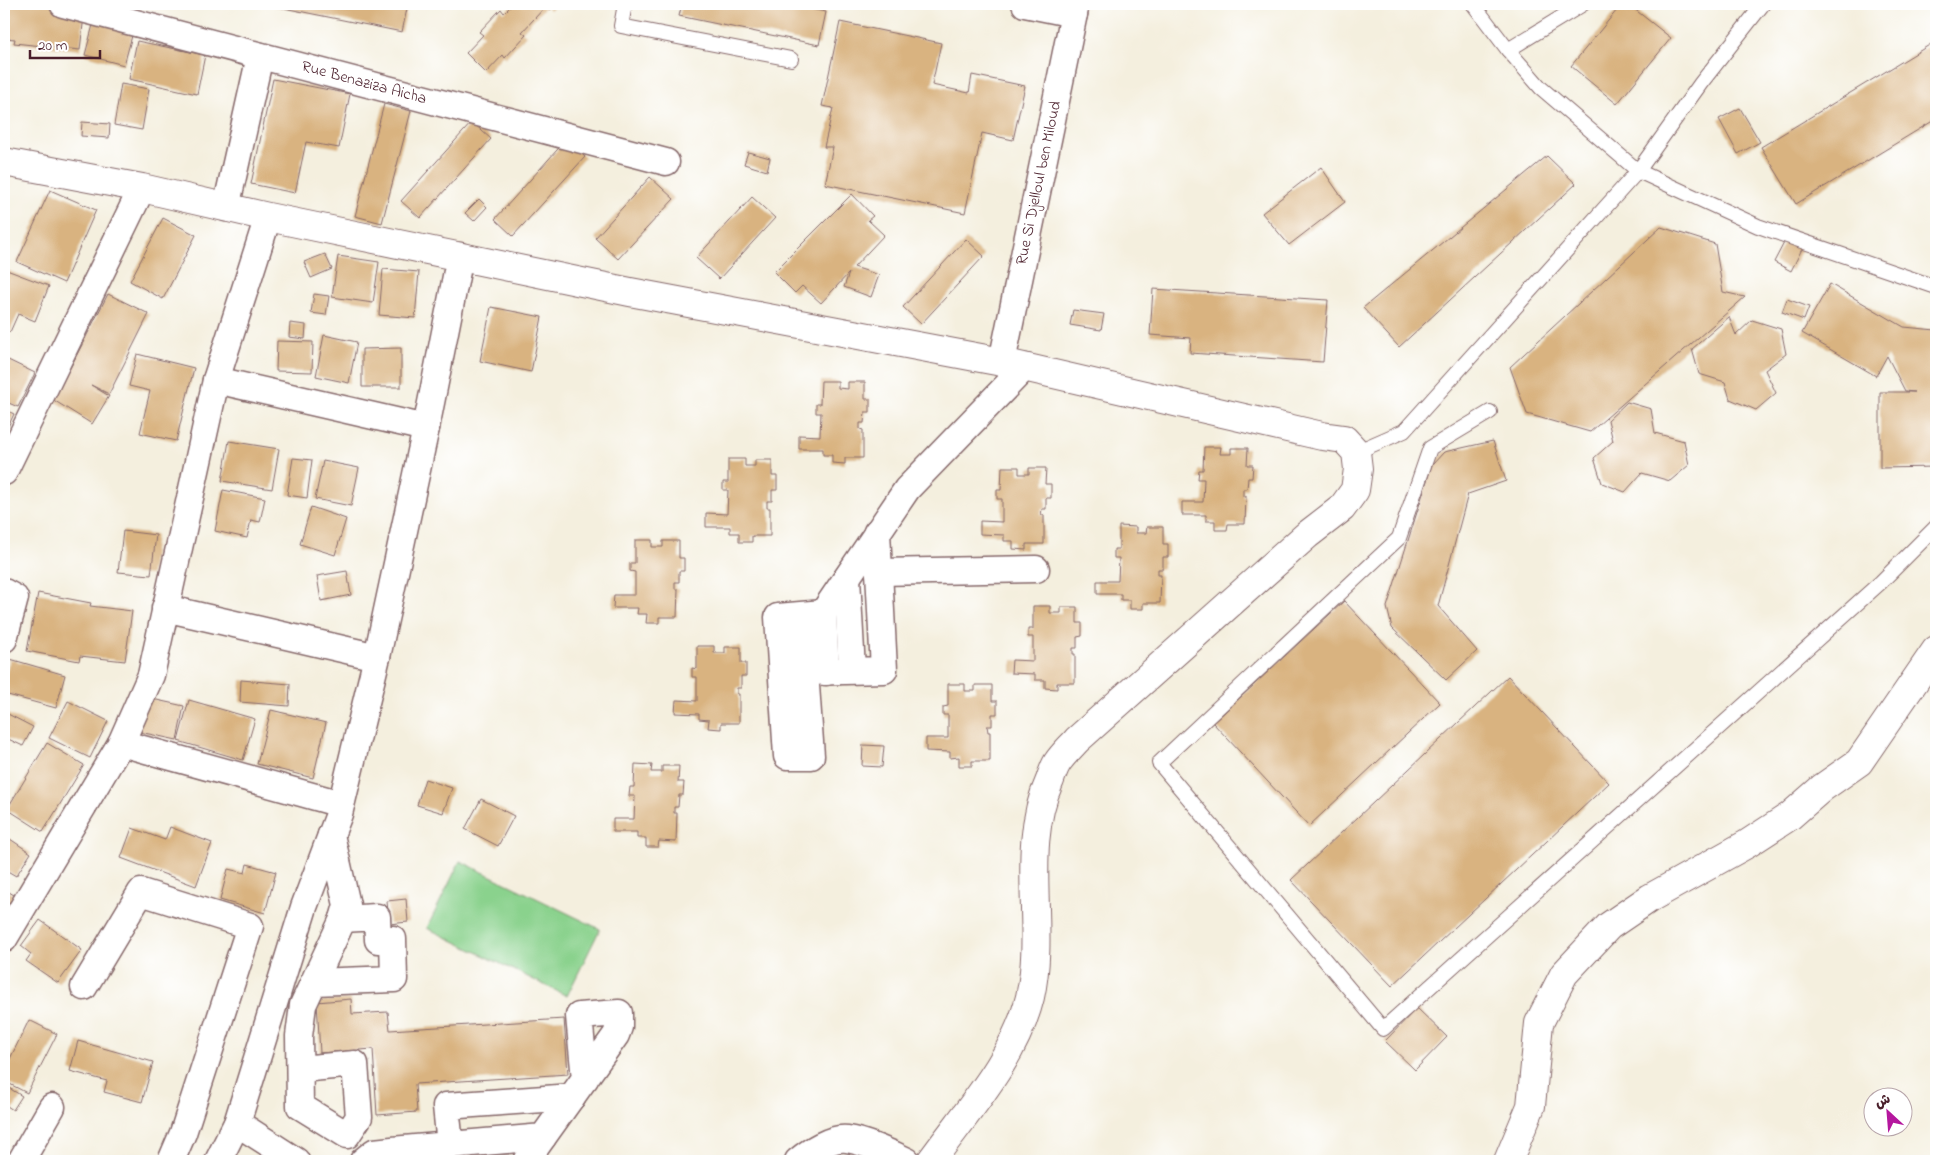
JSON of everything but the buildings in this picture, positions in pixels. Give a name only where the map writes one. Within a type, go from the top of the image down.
[{"type":"main road","points":[[4,162],[142,188],[268,217],[630,292],[1013,365],[1322,436],[1344,439],[1356,452],[1358,469],[1355,490],[1342,508],[1307,535],[1092,726],[1057,763],[1045,790],[1037,820],[1035,858],[1036,960],[1030,998],[1015,1040],[987,1084],[930,1161]]},
{"type":"main road","points":[[1508,1161],[1531,1106],[1539,1023],[1564,974],[1609,926],[1650,898],[1747,844],[1790,816],[1822,788],[1859,762],[1936,650]]},
{"type":"street","name":"Rue Benaziza Aicha","points":[[63,4],[666,162]]},
{"type":"street","points":[[1025,4],[1075,9]]},
{"type":"street","name":"Rue Si Djelloul ben Miloud","points":[[1013,365],[1075,9]]},
{"type":"street","points":[[226,208],[260,56]]},
{"type":"street","points":[[4,472],[142,188]]},
{"type":"street","points":[[4,939],[121,743],[151,675],[216,380],[268,217]]},
{"type":"street","points":[[218,1161],[238,1123],[304,907],[342,804],[377,657],[426,428],[460,256]]},
{"type":"street","points":[[812,614],[816,672],[811,756],[787,756],[778,617],[812,614],[846,578],[907,489],[1013,365]]},
{"type":"street","points":[[216,380],[426,428]]},
{"type":"street","points":[[816,672],[884,670],[877,532]]},
{"type":"street","points":[[880,572],[1036,569]]},
{"type":"street","points":[[846,578],[852,670]]},
{"type":"street","points":[[4,592],[15,598],[4,639]]},
{"type":"street","points":[[165,608],[377,657]]},
{"type":"street","points":[[121,743],[342,804]]},
{"type":"street","points":[[300,1069],[299,1036],[303,1005],[343,919],[347,905],[331,835]]},
{"type":"street","points":[[84,987],[140,892],[250,926],[184,1133],[172,1161]]},
{"type":"street","points":[[314,982],[394,979],[393,940],[378,940],[377,918],[343,919]]},
{"type":"street","points":[[450,1145],[446,1106],[578,1088],[526,1161]]},
{"type":"street","points":[[21,1161],[52,1107]]},
{"type":"street","points":[[238,1123],[296,1161]]},
{"type":"street","points":[[364,1161],[374,1152],[544,1137]]},
{"type":"street","points":[[798,1161],[822,1144],[846,1139],[898,1156],[907,1161]]},
{"type":"lane","points":[[625,4],[621,26],[791,59]]},
{"type":"lane","points":[[1473,4],[1508,50],[1541,88],[1638,171],[1758,226],[1936,287]]},
{"type":"lane","points":[[1508,50],[1583,4]]},
{"type":"lane","points":[[1356,452],[1404,431],[1638,171],[1701,83],[1763,4]]},
{"type":"lane","points":[[1490,412],[1430,448],[1399,538],[1159,762],[1383,1030],[1873,589],[1936,527]]},
{"type":"green space","points":[[460,861],[600,929],[567,996],[427,928]]}]
